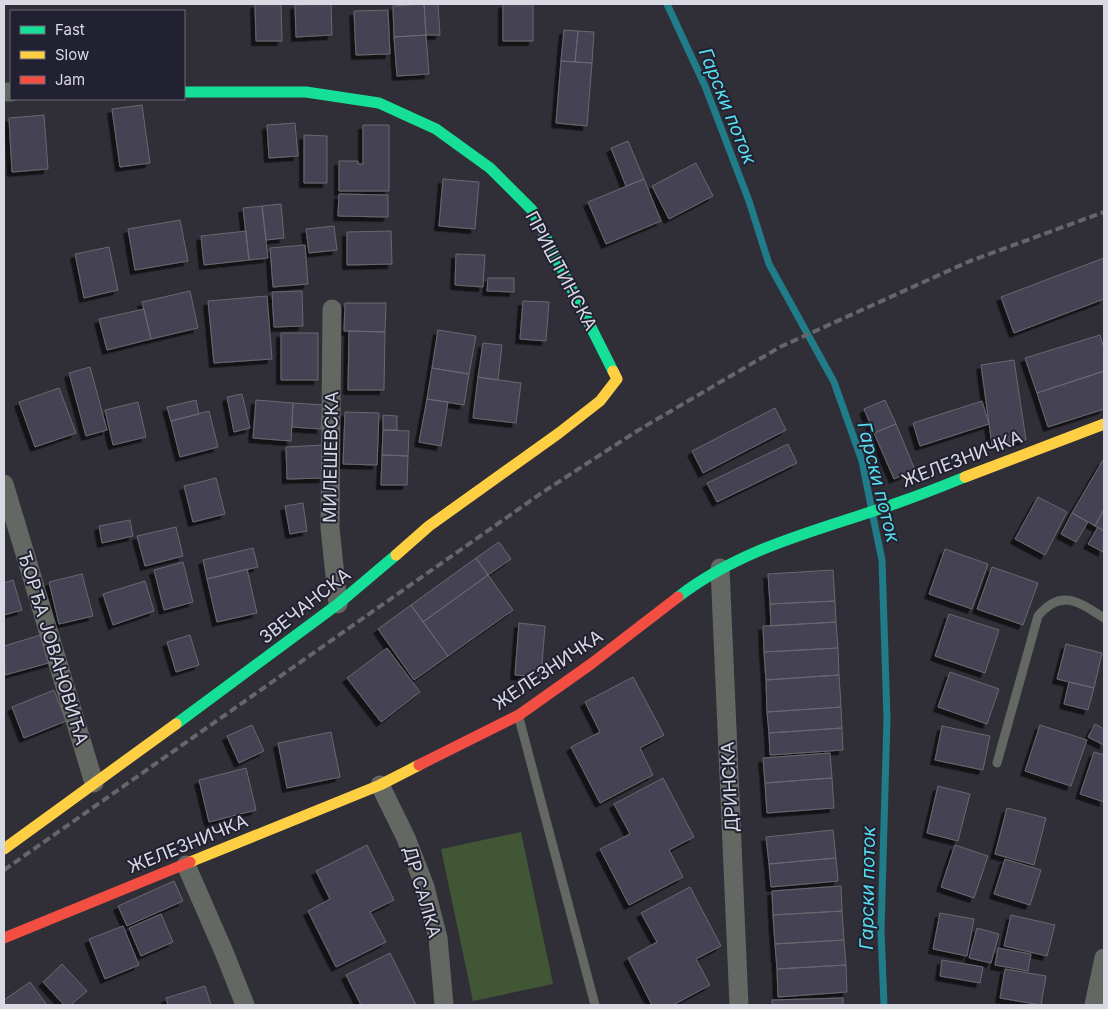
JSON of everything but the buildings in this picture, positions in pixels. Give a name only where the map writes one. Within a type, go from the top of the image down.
[{"type":"street","name":"ПРИШТИНСКА","points":[[185,92],[306,92],[379,103],[436,129],[490,168],[532,210],[617,379]]},
{"type":"street","name":"МИЛЕШЕВСКА","points":[[332,309],[330,528],[338,604]]},
{"type":"street","name":"ЗВЕЧАНСКА","points":[[4,849],[278,650],[338,604],[429,526],[559,433],[600,401],[617,379]]},
{"type":"street","name":"ЖЕЛЕЗНИЧКА","points":[[4,938],[380,785],[518,715],[591,664],[696,583],[720,568],[794,536],[897,503],[1104,424]]},
{"type":"street","name":"ЂОРЂА ЈОВАНОВИЋА","points":[[4,484],[94,782]]},
{"type":"street","name":"ДРИНСКА","points":[[720,568],[737,1004]]},
{"type":"street","name":"ДР САЛКА","points":[[380,785],[406,838],[425,887],[438,938],[444,1005]]},
{"type":"street","points":[[186,865],[245,1005]]},
{"type":"street","points":[[1094,1005],[1104,958]]},
{"type":"lane","points":[[997,764],[1038,616],[1052,603],[1070,600],[1079,601],[1104,618]]},
{"type":"lane","points":[[518,715],[595,1005]]},
{"type":"green space","points":[[521,832],[553,984],[473,1001],[441,849]]},
{"type":"waterway","name":"Гарски поток","points":[[667,4],[705,86],[749,201],[769,264],[834,382],[862,461],[871,506]]},
{"type":"waterway","name":"Гарски поток","points":[[873,517],[882,560],[887,719],[881,930],[884,1005]]},
{"type":"railway","points":[[4,870],[543,492],[637,431],[780,347],[970,261],[1104,212]]},
{"type":"traffic: fast","points":[[185,92],[306,92],[379,103],[436,129],[490,168],[532,210],[613,371]]},
{"type":"traffic: fast","points":[[678,597],[703,579],[756,552],[906,500],[965,477]]},
{"type":"traffic: fast","points":[[176,724],[338,604],[396,555]]},
{"type":"traffic: slow","points":[[396,555],[429,526],[559,433],[600,401],[617,379],[613,371]]},
{"type":"traffic: slow","points":[[965,477],[1104,424]]},
{"type":"traffic: slow","points":[[4,849],[176,724]]},
{"type":"traffic: slow","points":[[190,862],[380,785],[419,765]]},
{"type":"traffic: jam","points":[[419,765],[519,715],[591,664],[678,597]]},
{"type":"traffic: jam","points":[[4,938],[190,862]]}]
